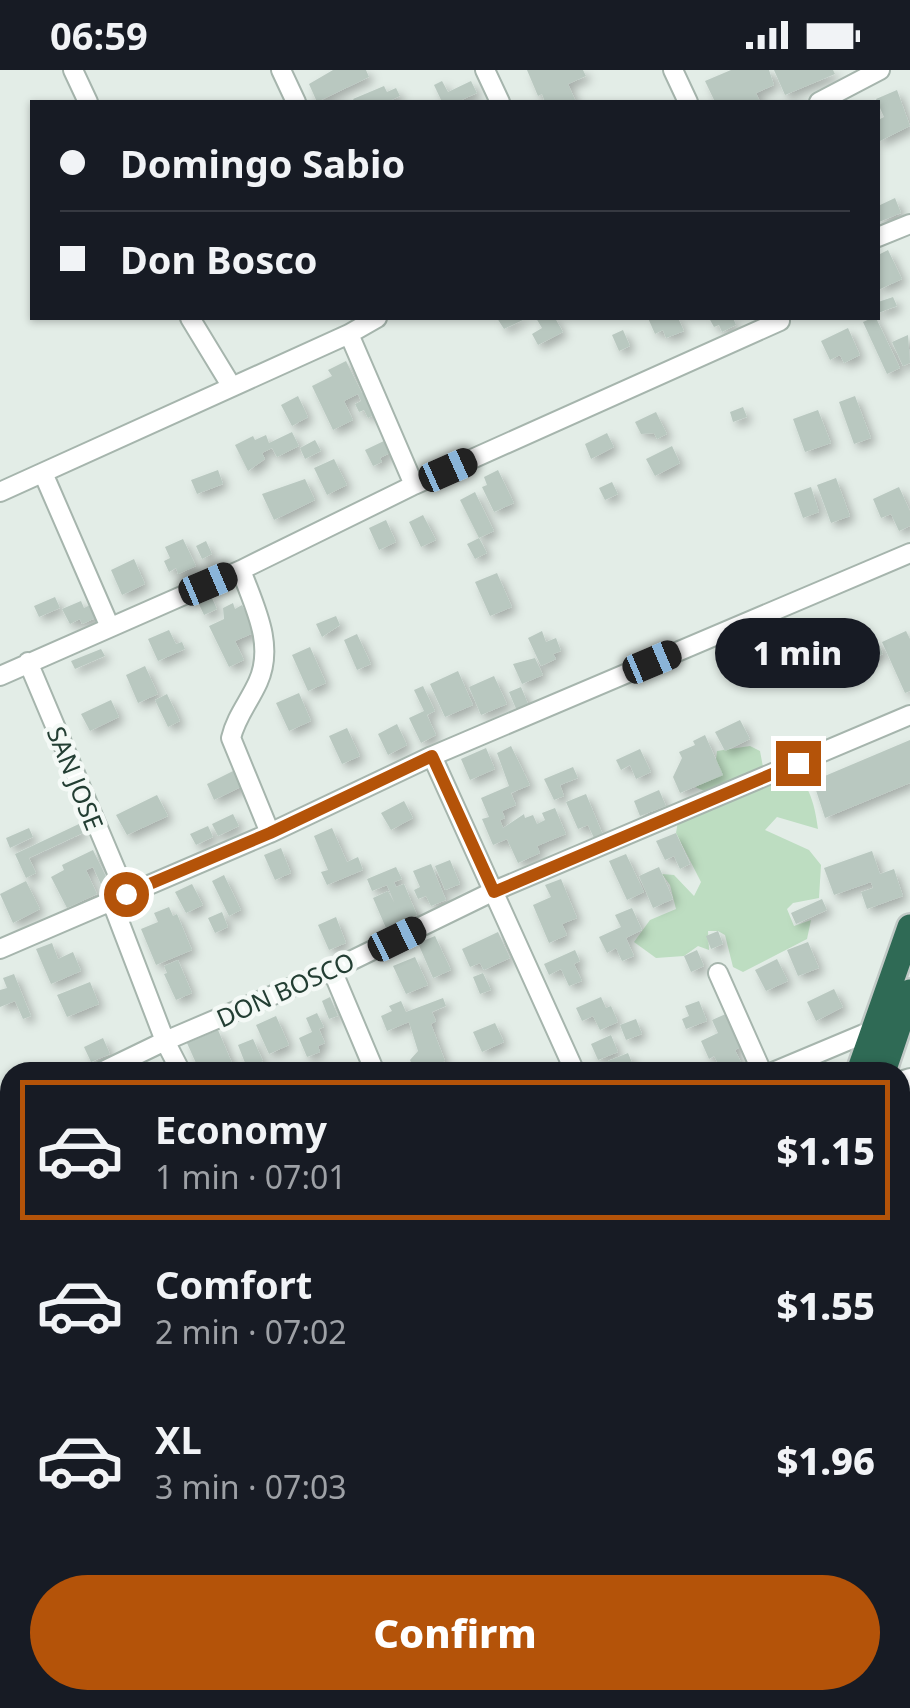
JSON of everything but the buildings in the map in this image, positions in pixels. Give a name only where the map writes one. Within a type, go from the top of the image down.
[{"type":"highway","points":[[883,1062],[885,1028],[910,928]]},
{"type":"highway","points":[[865,1062],[910,992]]},
{"type":"street","points":[[73,70],[87,100]]},
{"type":"street","points":[[280,70],[295,100]]},
{"type":"street","points":[[486,70],[499,100]]},
{"type":"street","points":[[674,70],[687,100]]},
{"type":"street","points":[[823,100],[880,70]]},
{"type":"street","points":[[880,236],[910,224]]},
{"type":"street","points":[[191,320],[232,387]]},
{"type":"street","points":[[0,492],[374,320]]},
{"type":"street","points":[[0,676],[241,570],[414,485],[780,320]]},
{"type":"street","points":[[349,334],[414,485]]},
{"type":"street","points":[[44,473],[110,625]]},
{"type":"street","points":[[0,949],[270,833],[432,756],[910,553]]},
{"type":"street","points":[[241,570],[266,652],[258,680],[234,723],[231,738],[270,833]]},
{"type":"street","name":"SAN JOSE","points":[[28,662],[118,897],[175,1062]]},
{"type":"street","name":"DON BOSCO","points":[[122,1062],[332,970],[494,892],[910,715]]},
{"type":"street","points":[[432,756],[570,1062]]},
{"type":"street","points":[[332,970],[371,1062]]},
{"type":"street","points":[[718,973],[758,1062]]},
{"type":"street","points":[[798,1062],[885,1028]]},
{"type":"green space","points":[[750,746],[760,751],[765,778],[796,776],[807,788],[813,805],[818,829],[777,817],[765,830],[809,850],[821,865],[819,898],[793,903],[787,909],[794,926],[811,920],[807,939],[743,972],[733,967],[725,935],[718,931],[708,931],[709,950],[698,946],[684,956],[656,958],[634,942],[650,920],[676,909],[670,885],[662,874],[674,875],[694,896],[701,882],[676,833],[678,821],[709,793],[695,787],[722,775],[717,751]]},
{"type":"route","points":[[126,894],[270,833],[432,756],[494,892],[798,763]]}]
